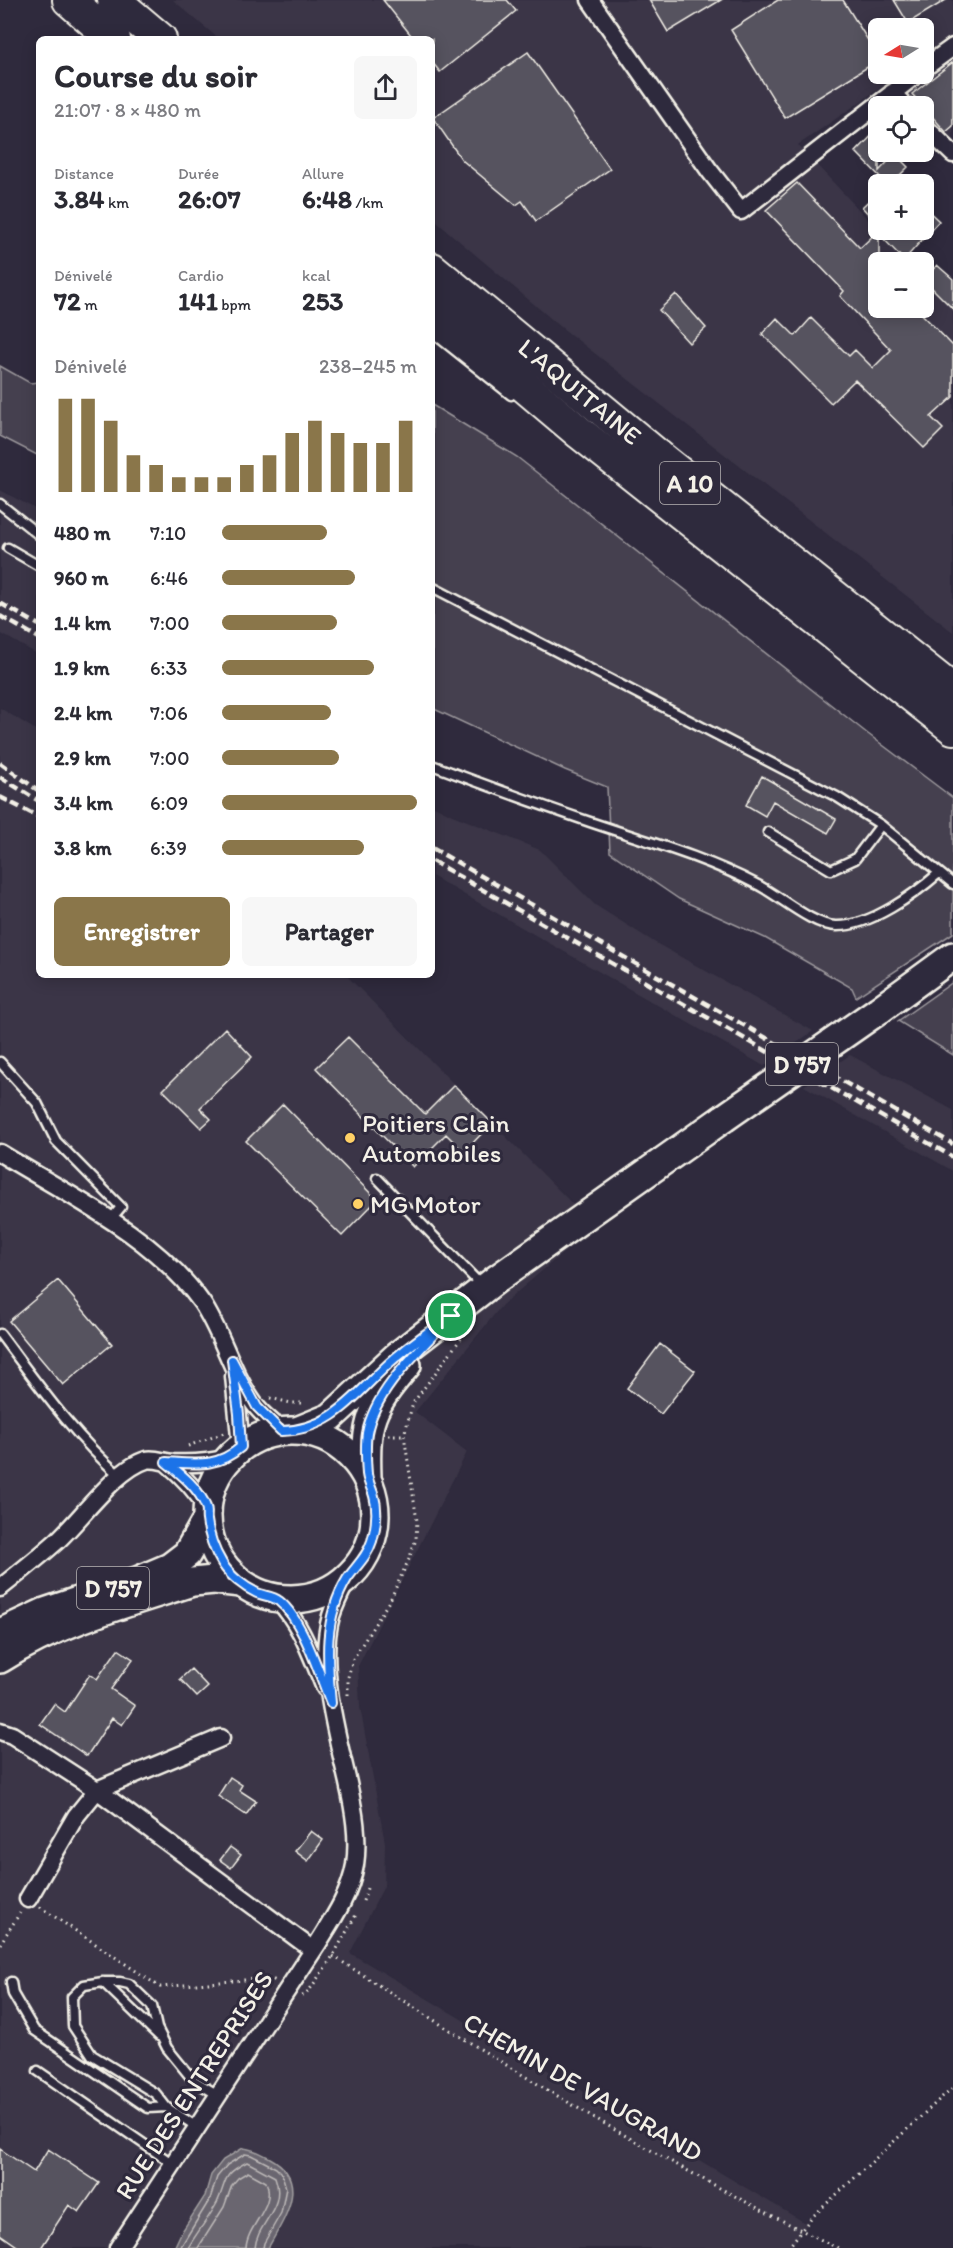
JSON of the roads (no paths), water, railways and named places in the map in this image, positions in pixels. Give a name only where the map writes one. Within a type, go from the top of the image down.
[{"type":"highway","points":[[69,0],[111,36]]},
{"type":"highway","points":[[114,0],[156,36]]},
{"type":"highway","name":"L'AQUITAINE","points":[[435,271],[681,475],[953,691]]},
{"type":"highway","name":"L'AQUITAINE","points":[[435,311],[589,440],[953,728]]},
{"type":"main road","name":"D 757","points":[[367,1478],[366,1442],[375,1408],[399,1374],[461,1321],[484,1288],[953,956]]},
{"type":"main road","name":"D 757","points":[[290,1430],[331,1417],[396,1356],[461,1321]]},
{"type":"main road","points":[[290,1430],[327,1438],[350,1454],[367,1478],[374,1498],[376,1520],[372,1542],[362,1562],[348,1578],[315,1597],[296,1600],[277,1599],[258,1593],[241,1583],[223,1566],[212,1544],[207,1514],[213,1482],[232,1443],[290,1430]]},
{"type":"main road","name":"D 757","points":[[0,1633],[45,1612],[171,1567],[187,1554],[207,1514]]},
{"type":"main road","name":"D 757","points":[[0,1659],[66,1624],[193,1582],[214,1580],[241,1583]]},
{"type":"street","points":[[590,0],[709,170],[741,211],[904,84]]},
{"type":"street","points":[[934,60],[953,46]]},
{"type":"street","points":[[892,93],[895,96]]},
{"type":"street","points":[[934,136],[953,154]]},
{"type":"street","points":[[0,1154],[110,1220],[145,1245],[172,1269],[201,1302],[219,1331],[257,1407],[290,1430]]},
{"type":"street","points":[[0,1588],[58,1540],[120,1476],[135,1464],[160,1460],[206,1464],[232,1443],[239,1414],[232,1360]]},
{"type":"street","points":[[160,1460],[182,1476],[197,1492],[207,1514]]},
{"type":"street","points":[[331,1703],[328,1632],[337,1601],[348,1578]]},
{"type":"street","points":[[277,1599],[297,1624],[331,1703]]},
{"type":"street","name":"RUE DES ENTREPRISES","points":[[118,2248],[315,1947],[345,1896],[355,1865],[356,1832],[331,1703]]},
{"type":"street","points":[[0,1731],[12,1735],[97,1790],[315,1947]]},
{"type":"street","points":[[28,1899],[76,1816],[97,1790],[221,1738]]},
{"type":"lane","points":[[435,334],[519,402]]},
{"type":"lane","points":[[0,504],[36,533]]},
{"type":"lane","points":[[8,548],[36,564]]},
{"type":"lane","points":[[435,589],[837,797],[881,825],[953,884]]},
{"type":"lane","points":[[762,589],[849,646]]},
{"type":"lane","points":[[435,766],[554,810],[674,850],[756,884],[815,919],[834,926],[850,925],[891,909],[939,873]]},
{"type":"lane","points":[[768,832],[831,870],[855,859],[881,825]]},
{"type":"lane","points":[[0,1062],[37,1103],[56,1141],[121,1207],[110,1220]]},
{"type":"lane","points":[[377,1178],[484,1288]]},
{"type":"lane","points":[[0,1334],[54,1406],[102,1460],[120,1476]]},
{"type":"lane","points":[[11,1982],[13,1994],[34,2030],[148,2108],[166,2107]]},
{"type":"lane","points":[[103,1982],[164,2040]]},
{"type":"lane","points":[[197,2127],[166,2107],[156,2094],[92,2055],[74,2026],[72,1997],[84,1985],[103,1982],[129,1984],[152,2006],[157,2028],[167,2048],[193,2080],[218,2095]]},
{"type":"lane","points":[[38,2071],[173,2164]]},
{"type":"water","points":[[243,2148],[254,2150],[282,2167],[289,2177],[292,2188],[287,2212],[268,2248],[174,2248],[205,2196],[211,2175],[223,2160]]},
{"type":"railway","points":[[0,603],[36,623]]},
{"type":"railway","points":[[0,616],[36,636]]},
{"type":"railway","points":[[0,763],[36,789]]},
{"type":"railway","points":[[0,777],[36,799]]},
{"type":"railway","points":[[0,797],[36,815]]},
{"type":"railway","points":[[435,850],[953,1144]]},
{"type":"railway","points":[[435,863],[953,1157]]},
{"type":"place","name":"Poitiers Clain Automobiles","points":[[350,1138]]},
{"type":"place","name":"MG Motor","points":[[358,1204]]}]
